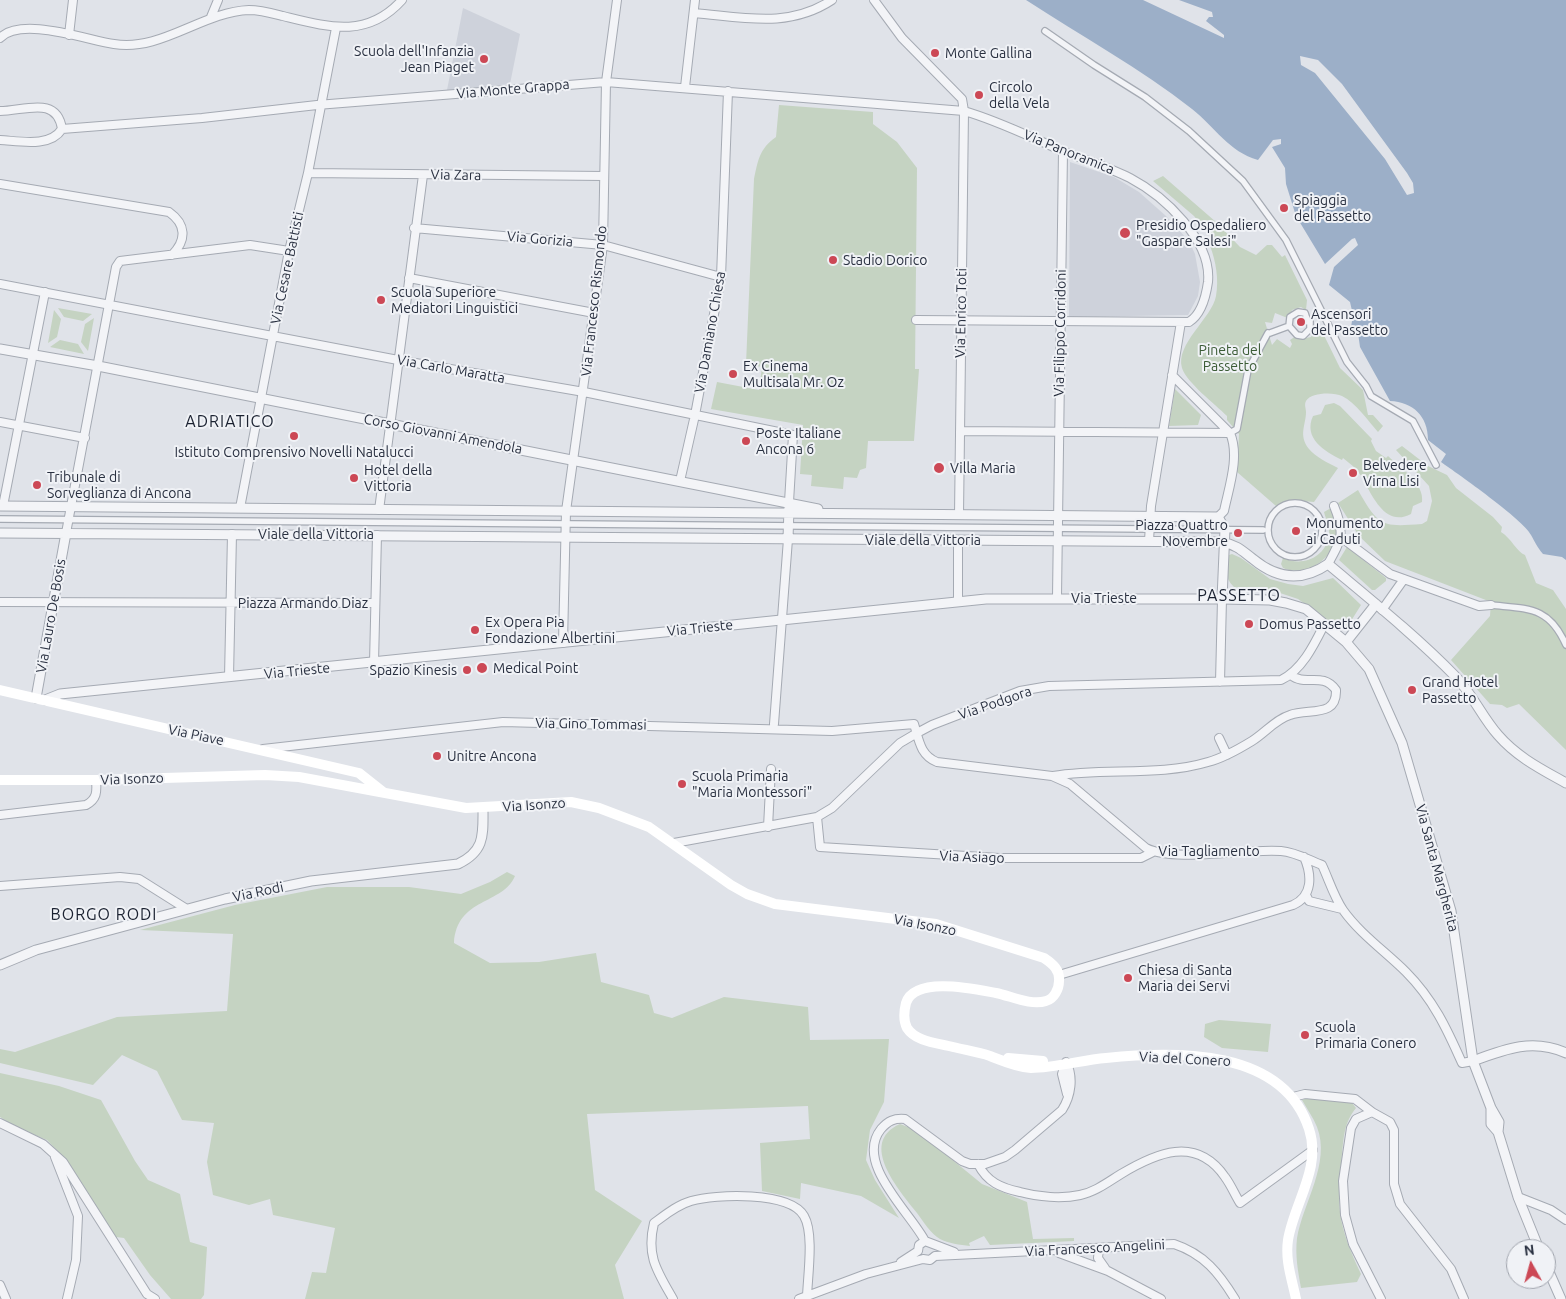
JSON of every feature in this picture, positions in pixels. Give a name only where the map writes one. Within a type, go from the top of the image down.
[{"type":"main road","name":"Via Piave","points":[[0,690],[359,773],[385,794]]},
{"type":"main road","points":[[355,788],[362,782],[359,773]]},
{"type":"main road","name":"Via Isonzo","points":[[0,780],[299,777],[447,806],[483,809],[544,802],[571,802],[624,816],[649,827],[731,885],[747,894],[775,904],[936,924],[1044,958],[1055,966],[1060,975]]},
{"type":"main road","name":"Via del Conero","points":[[1060,975],[1059,988],[1052,998],[1047,1001],[1024,1000],[996,993],[936,986],[924,987],[912,994],[907,1001],[904,1016],[911,1033],[917,1038],[987,1055],[1021,1067],[1043,1068],[1066,1062],[1158,1055],[1235,1062],[1255,1069],[1297,1096],[1310,1131],[1313,1150],[1310,1171],[1288,1243],[1288,1265],[1296,1299]]},
{"type":"street","points":[[70,35],[73,0]]},
{"type":"street","points":[[211,17],[218,0]]},
{"type":"street","points":[[0,38],[5,33],[24,28],[115,44],[143,44],[181,31],[211,17],[252,10],[336,28],[365,25],[391,13],[402,0]]},
{"type":"street","name":"Via Francesco Rismondo","points":[[566,511],[603,245],[606,82],[617,0]]},
{"type":"street","points":[[685,87],[695,0]]},
{"type":"street","points":[[694,12],[781,20],[805,15],[832,0]]},
{"type":"street","points":[[874,0],[902,38],[962,99],[964,111]]},
{"type":"street","name":"Via Cesare Battisti","points":[[240,508],[289,251],[308,173],[336,28]]},
{"type":"street","points":[[1045,31],[1153,102],[1189,130],[1242,181],[1286,240],[1347,362],[1366,386],[1371,396],[1413,421],[1422,443],[1436,464]]},
{"type":"street","name":"Via Monte Grappa","points":[[62,129],[202,118],[321,104],[606,82],[964,111]]},
{"type":"street","name":"Via Damiano Chiesa","points":[[680,481],[695,415],[721,277],[728,91]]},
{"type":"street","points":[[0,110],[48,108],[57,114],[62,129],[53,137],[40,141],[0,140]]},
{"type":"street","name":"Via Panoramica","points":[[964,111],[990,118],[1063,151],[1113,170],[1143,185],[1172,210],[1200,244],[1205,255],[1208,276],[1204,299],[1194,319],[1189,322],[1181,322]]},
{"type":"street","name":"Via Enrico Toti","points":[[959,515],[964,111]]},
{"type":"street","name":"Via Filippo Corridoni","points":[[1058,515],[1063,151]]},
{"type":"street","name":"Via Zara","points":[[308,173],[604,176]]},
{"type":"street","points":[[379,510],[414,228],[423,174]]},
{"type":"street","points":[[0,184],[168,212],[177,218],[183,230],[181,244],[172,255]]},
{"type":"street","name":"Via Gorizia","points":[[414,228],[603,245],[721,277]]},
{"type":"street","points":[[66,533],[116,267],[120,261],[250,245],[289,251]]},
{"type":"street","points":[[409,278],[594,313]]},
{"type":"street","points":[[0,284],[45,292],[1,506]]},
{"type":"street","name":"Via Carlo Maratta","points":[[45,292],[398,360],[584,392],[793,436],[789,502]]},
{"type":"street","points":[[1298,312],[1305,313],[1310,329],[1303,336],[1297,335],[1289,326],[1290,317],[1298,312]]},
{"type":"street","points":[[916,320],[1181,322],[1162,433],[1150,516],[1149,541]]},
{"type":"street","points":[[960,431],[1230,433],[1237,429],[1248,370],[1269,333],[1289,326]]},
{"type":"street","points":[[0,349],[32,355]]},
{"type":"street","name":"Corso Giovanni Amendola","points":[[32,355],[98,366],[833,512]]},
{"type":"street","points":[[1172,375],[1230,433],[1234,442],[1233,460],[1224,511],[1218,517],[1225,529],[1223,542],[1220,682]]},
{"type":"street","points":[[0,422],[85,438]]},
{"type":"street","points":[[774,724],[789,502]]},
{"type":"street","points":[[1293,503],[1305,505],[1314,510],[1320,518],[1322,531],[1320,542],[1305,555],[1294,557],[1285,555],[1274,547],[1270,540],[1269,523],[1273,514],[1283,506],[1293,503]]},
{"type":"street","name":"Viale della Vittoria","points":[[1,506],[833,512],[1218,517]]},
{"type":"street","points":[[1334,506],[1342,538],[1390,574],[1479,606],[1491,605],[1539,611],[1560,631],[1566,645]]},
{"type":"street","points":[[563,643],[566,511]]},
{"type":"street","points":[[1057,597],[1058,515]]},
{"type":"street","name":"Viale della Vittoria","points":[[0,519],[1225,529]]},
{"type":"street","points":[[1225,529],[1263,530]]},
{"type":"street","name":"Viale della Vittoria","points":[[0,533],[377,534],[1223,542]]},
{"type":"street","name":"Via Lauro De Bosis","points":[[41,699],[54,602],[66,533]]},
{"type":"street","name":"Piazza Armando Diaz","points":[[232,534],[231,604],[375,603],[377,534]]},
{"type":"street","points":[[1223,542],[1237,546],[1265,568],[1284,576],[1306,576],[1328,564],[1342,538]]},
{"type":"street","points":[[958,540],[958,601]]},
{"type":"street","points":[[1328,564],[1379,607],[1467,689],[1492,727],[1507,745],[1540,769],[1566,783]]},
{"type":"street","points":[[1346,642],[1404,579]]},
{"type":"street","name":"Via Trieste","points":[[41,699],[60,694],[1012,597],[1270,600],[1306,609],[1346,642]]},
{"type":"street","points":[[0,602],[231,604],[229,678]]},
{"type":"street","points":[[374,663],[375,603]]},
{"type":"street","points":[[1052,776],[1072,772],[1150,771],[1192,767],[1227,755],[1252,741],[1288,715],[1331,707],[1335,702],[1336,690],[1331,683],[1318,679],[1298,680],[1291,675],[1313,648],[1324,625]]},
{"type":"street","name":"Via Santa Margherita","points":[[1346,642],[1369,669],[1402,743],[1451,911],[1473,1061],[1491,1108],[1499,1122],[1498,1132],[1518,1197],[1535,1239]]},
{"type":"street","name":"Via Podgora","points":[[674,843],[817,817],[832,808],[900,743],[932,725],[1020,691],[1050,686],[1281,680],[1291,675]]},
{"type":"street","name":"Via Gino Tommasi","points":[[258,749],[503,722],[832,731],[914,724],[917,733]]},
{"type":"street","name":"Via Tagliamento","points":[[917,733],[922,750],[927,758],[937,762],[1052,776],[1070,784],[1153,852],[1175,854],[1282,851],[1304,857],[1322,866],[1342,909],[1361,931],[1406,972],[1431,1002],[1442,1018],[1462,1063],[1473,1061]]},
{"type":"street","points":[[1219,738],[1227,755]]},
{"type":"street","points":[[768,827],[771,769]]},
{"type":"street","points":[[0,815],[86,805],[93,801],[97,795],[96,780]]},
{"type":"street","name":"Via Rodi","points":[[0,965],[36,950],[185,908],[311,881],[458,864],[468,859],[479,847],[483,835],[483,809]]},
{"type":"street","name":"Via Asiago","points":[[817,817],[820,846],[999,858],[1141,858],[1153,852]]},
{"type":"street","points":[[1060,975],[1293,905],[1306,896],[1310,880],[1304,857]]},
{"type":"street","points":[[0,886],[120,877],[139,879],[185,908]]},
{"type":"street","points":[[1306,896],[1309,901],[1342,909]]},
{"type":"street","points":[[1473,1061],[1525,1044],[1549,1046],[1566,1053]]},
{"type":"street","points":[[925,1241],[917,1226],[879,1172],[875,1162],[874,1151],[878,1133],[891,1120],[905,1119],[962,1161],[978,1164],[995,1161],[1015,1150],[1062,1110],[1068,1096],[1072,1073],[1066,1062]]},
{"type":"street","points":[[1297,1096],[1355,1098],[1372,1112],[1390,1122],[1394,1130],[1394,1184],[1400,1204],[1450,1269],[1464,1299]]},
{"type":"street","points":[[1372,1112],[1356,1119],[1351,1128],[1343,1181],[1345,1215],[1353,1244],[1381,1299]]},
{"type":"street","points":[[0,1123],[53,1151],[63,1162],[119,1247],[144,1296],[155,1299]]},
{"type":"street","points":[[978,1164],[984,1176],[1002,1188],[1023,1193],[1065,1196],[1080,1195],[1097,1189],[1157,1155],[1172,1151],[1187,1152],[1207,1159],[1224,1176],[1240,1203],[1313,1150]]},
{"type":"street","points":[[53,1151],[78,1216],[76,1260],[67,1299]]},
{"type":"street","points":[[673,1299],[652,1257],[650,1242],[654,1223],[690,1202],[741,1195],[796,1206],[803,1214],[809,1226],[803,1297]]},
{"type":"street","points":[[1518,1197],[1551,1210],[1566,1220]]},
{"type":"street","name":"Via Francesco Angelini","points":[[890,1268],[918,1251],[919,1245],[925,1241],[932,1242],[936,1247],[960,1254]]},
{"type":"street","name":"Via Francesco Angelini","points":[[803,1297],[852,1278],[923,1259],[930,1260],[936,1256],[1174,1244],[1186,1248],[1207,1260],[1218,1272],[1235,1299]]},
{"type":"street","points":[[936,1247],[936,1256]]},
{"type":"street","points":[[1086,1262],[1094,1248]]},
{"type":"street","points":[[1094,1248],[1098,1258],[1108,1271]]},
{"type":"street","points":[[1051,1250],[1108,1271],[1161,1299]]},
{"type":"street","points":[[918,1251],[923,1259]]},
{"type":"street","points":[[0,1286],[6,1299]]},
{"type":"shaded area","name":"Scuola dell'Infanzia Jean Piaget","points":[[463,8],[520,34],[510,84],[447,90]]},
{"type":"shaded area","name":"Presidio Ospedaliero \"Gaspare Salesi\"","points":[[1070,162],[1114,177],[1139,192],[1166,216],[1189,241],[1195,254],[1200,282],[1198,296],[1188,315],[1069,317]]},
{"type":"green space","name":"Stadio Dorico","points":[[779,105],[873,112],[873,124],[897,142],[917,168],[915,369],[919,369],[914,441],[868,441],[866,468],[860,470],[857,478],[844,477],[843,489],[811,486],[812,475],[800,474],[803,425],[711,409],[717,382],[759,390],[762,367],[746,364],[754,179],[758,161],[763,151],[776,137]]},
{"type":"green space","name":"Pineta del Passetto","points":[[1163,176],[1216,222],[1240,247],[1256,255],[1267,245],[1272,245],[1282,257],[1285,255],[1307,300],[1306,310],[1301,307],[1292,310],[1290,319],[1275,313],[1272,323],[1265,322],[1272,345],[1277,339],[1290,348],[1292,344],[1290,340],[1296,336],[1301,339],[1311,337],[1313,331],[1317,330],[1319,325],[1340,368],[1363,390],[1368,415],[1373,415],[1383,426],[1378,432],[1357,408],[1342,396],[1317,394],[1306,401],[1303,435],[1306,444],[1315,455],[1338,468],[1314,502],[1291,500],[1276,506],[1237,472],[1239,434],[1227,420],[1227,416],[1195,387],[1182,368],[1181,359],[1184,350],[1208,313],[1216,296],[1216,271],[1210,246],[1213,240],[1194,216],[1153,181]]},
{"type":"green space","points":[[58,308],[92,314],[83,321],[64,317]]},
{"type":"green space","points":[[54,310],[61,319],[57,337],[48,343]]},
{"type":"green space","points":[[94,318],[88,351],[81,342],[85,324]]},
{"type":"green space","points":[[60,340],[78,344],[84,354],[50,347]]},
{"type":"green space","points":[[1175,389],[1201,415],[1198,425],[1169,426]]},
{"type":"green space","points":[[1334,403],[1340,406],[1372,439],[1371,441],[1376,451],[1386,458],[1388,456],[1416,482],[1422,495],[1422,502],[1413,506],[1411,514],[1403,517],[1389,515],[1379,505],[1366,485],[1368,484],[1354,467],[1343,458],[1342,460],[1328,452],[1317,443],[1311,431],[1313,416],[1321,414],[1325,405]]},
{"type":"green space","points":[[1402,446],[1428,466],[1447,475],[1456,488],[1493,517],[1502,527],[1501,532],[1525,555],[1536,583],[1553,590],[1566,609],[1566,750],[1519,704],[1507,708],[1502,705],[1490,704],[1451,660],[1490,616],[1491,602],[1385,561],[1359,536],[1338,503],[1358,490],[1371,511],[1383,522],[1409,525],[1422,524],[1427,521],[1432,501],[1429,486],[1396,450]]},
{"type":"green space","points":[[1331,508],[1337,520],[1338,532],[1335,544],[1328,554],[1319,563],[1308,569],[1296,571],[1283,568],[1281,564],[1283,558],[1290,561],[1305,561],[1312,559],[1323,550],[1329,536],[1324,512]]},
{"type":"green space","points":[[1347,547],[1386,578],[1386,581],[1375,590],[1372,590],[1339,560]]},
{"type":"green space","points":[[1232,554],[1241,558],[1270,579],[1288,584],[1303,586],[1333,578],[1361,605],[1346,629],[1339,629],[1298,599],[1274,591],[1234,587],[1227,576],[1229,555]]},
{"type":"green space","points":[[507,872],[515,876],[509,885],[501,892],[471,909],[463,917],[457,928],[454,943],[490,963],[539,962],[596,953],[601,982],[649,995],[654,1013],[672,1018],[724,997],[808,1007],[810,1040],[889,1039],[884,1102],[870,1130],[866,1160],[875,1180],[899,1218],[861,1196],[801,1183],[800,1199],[762,1191],[760,1143],[810,1139],[808,1106],[587,1114],[595,1190],[642,1221],[615,1265],[624,1299],[305,1299],[312,1272],[326,1273],[335,1228],[273,1215],[270,1199],[249,1205],[213,1195],[207,1162],[214,1123],[182,1120],[157,1071],[122,1055],[93,1085],[0,1063],[0,1049],[15,1052],[117,1017],[227,1011],[233,934],[140,930],[235,905],[327,887],[409,887],[461,894],[490,882]]},
{"type":"green space","points":[[1219,1020],[1271,1024],[1268,1052],[1222,1048],[1204,1037],[1205,1024]]},
{"type":"green space","points":[[0,1073],[59,1086],[101,1100],[135,1161],[148,1180],[180,1194],[190,1242],[207,1247],[204,1295],[201,1299],[171,1299],[150,1275],[124,1238],[116,1237],[63,1157],[47,1140],[18,1128],[0,1117]]},
{"type":"green space","points":[[1312,1096],[1349,1099],[1356,1108],[1349,1119],[1344,1135],[1339,1203],[1347,1242],[1361,1274],[1357,1282],[1301,1288],[1296,1245],[1297,1238],[1321,1155],[1317,1127],[1302,1100]]},
{"type":"green space","points":[[900,1124],[916,1130],[982,1184],[1027,1202],[1033,1239],[1074,1238],[1074,1241],[990,1245],[984,1236],[969,1243],[970,1246],[950,1243],[937,1237],[927,1227],[901,1192],[886,1167],[882,1155],[882,1143],[888,1132]]},
{"type":"water","points":[[1026,0],[1143,0],[1224,38],[1224,35],[1206,21],[1209,17],[1213,17],[1212,12],[1179,0],[1566,0],[1566,560],[1562,557],[1543,554],[1526,528],[1490,497],[1441,462],[1446,454],[1428,440],[1425,424],[1418,412],[1406,404],[1390,401],[1360,347],[1358,333],[1351,327],[1353,315],[1350,302],[1329,285],[1334,267],[1358,245],[1355,238],[1352,239],[1325,264],[1296,216],[1286,184],[1285,168],[1272,147],[1281,144],[1281,139],[1273,140],[1258,160],[1248,156],[1230,145],[1200,116],[1172,94]]},
{"type":"pier","points":[[1300,56],[1318,60],[1342,84],[1407,173],[1413,183],[1414,193],[1407,195],[1385,159],[1315,73],[1301,65]]},
{"type":"place","name":"Monte Gallina","points":[[935,53]]},
{"type":"place","name":"Scuola dell'Infanzia Jean Piaget","points":[[484,59]]},
{"type":"place","name":"Circolo della Vela","points":[[979,95]]},
{"type":"place","name":"Spiaggia del Passetto","points":[[1284,208]]},
{"type":"place","name":"Presidio Ospedaliero \"Gaspare Salesi\"","points":[[1125,233]]},
{"type":"place","name":"Stadio Dorico","points":[[833,260]]},
{"type":"place","name":"Scuola Superiore Mediatori Linguistici","points":[[381,300]]},
{"type":"place","name":"Ascensori del Passetto","points":[[1301,322]]},
{"type":"place","name":"Ex Cinema Multisala Mr. Oz","points":[[733,374]]},
{"type":"place","name":"Istituto Comprensivo Novelli Natalucci","points":[[294,436]]},
{"type":"place","name":"Poste Italiane Ancona 6","points":[[746,441]]},
{"type":"place","name":"Villa Maria","points":[[939,468]]},
{"type":"place","name":"Belvedere Virna Lisi","points":[[1353,473]]},
{"type":"place","name":"Hotel della Vittoria","points":[[354,478]]},
{"type":"place","name":"Tribunale di Sorveglianza di Ancona","points":[[37,485]]},
{"type":"place","name":"Monumento ai Caduti","points":[[1296,531]]},
{"type":"place","name":"Piazza Quattro Novembre","points":[[1238,533]]},
{"type":"place","name":"Domus Passetto","points":[[1249,624]]},
{"type":"place","name":"Ex Opera Pia Fondazione Albertini","points":[[475,630]]},
{"type":"place","name":"Medical Point","points":[[482,668]]},
{"type":"place","name":"Spazio Kinesis","points":[[467,670]]},
{"type":"place","name":"Grand Hotel Passetto","points":[[1412,690]]},
{"type":"place","name":"Unitre Ancona","points":[[437,756]]},
{"type":"place","name":"Scuola Primaria \"Maria Montessori\"","points":[[682,784]]},
{"type":"place","name":"Chiesa di Santa Maria dei Servi","points":[[1128,978]]},
{"type":"place","name":"Scuola Primaria Conero","points":[[1305,1035]]},
{"type":"district","name":"ADRIATICO","points":[[230,422]]},
{"type":"district","name":"PASSETTO","points":[[1239,596]]},
{"type":"district","name":"BORGO RODI","points":[[104,915]]}]
